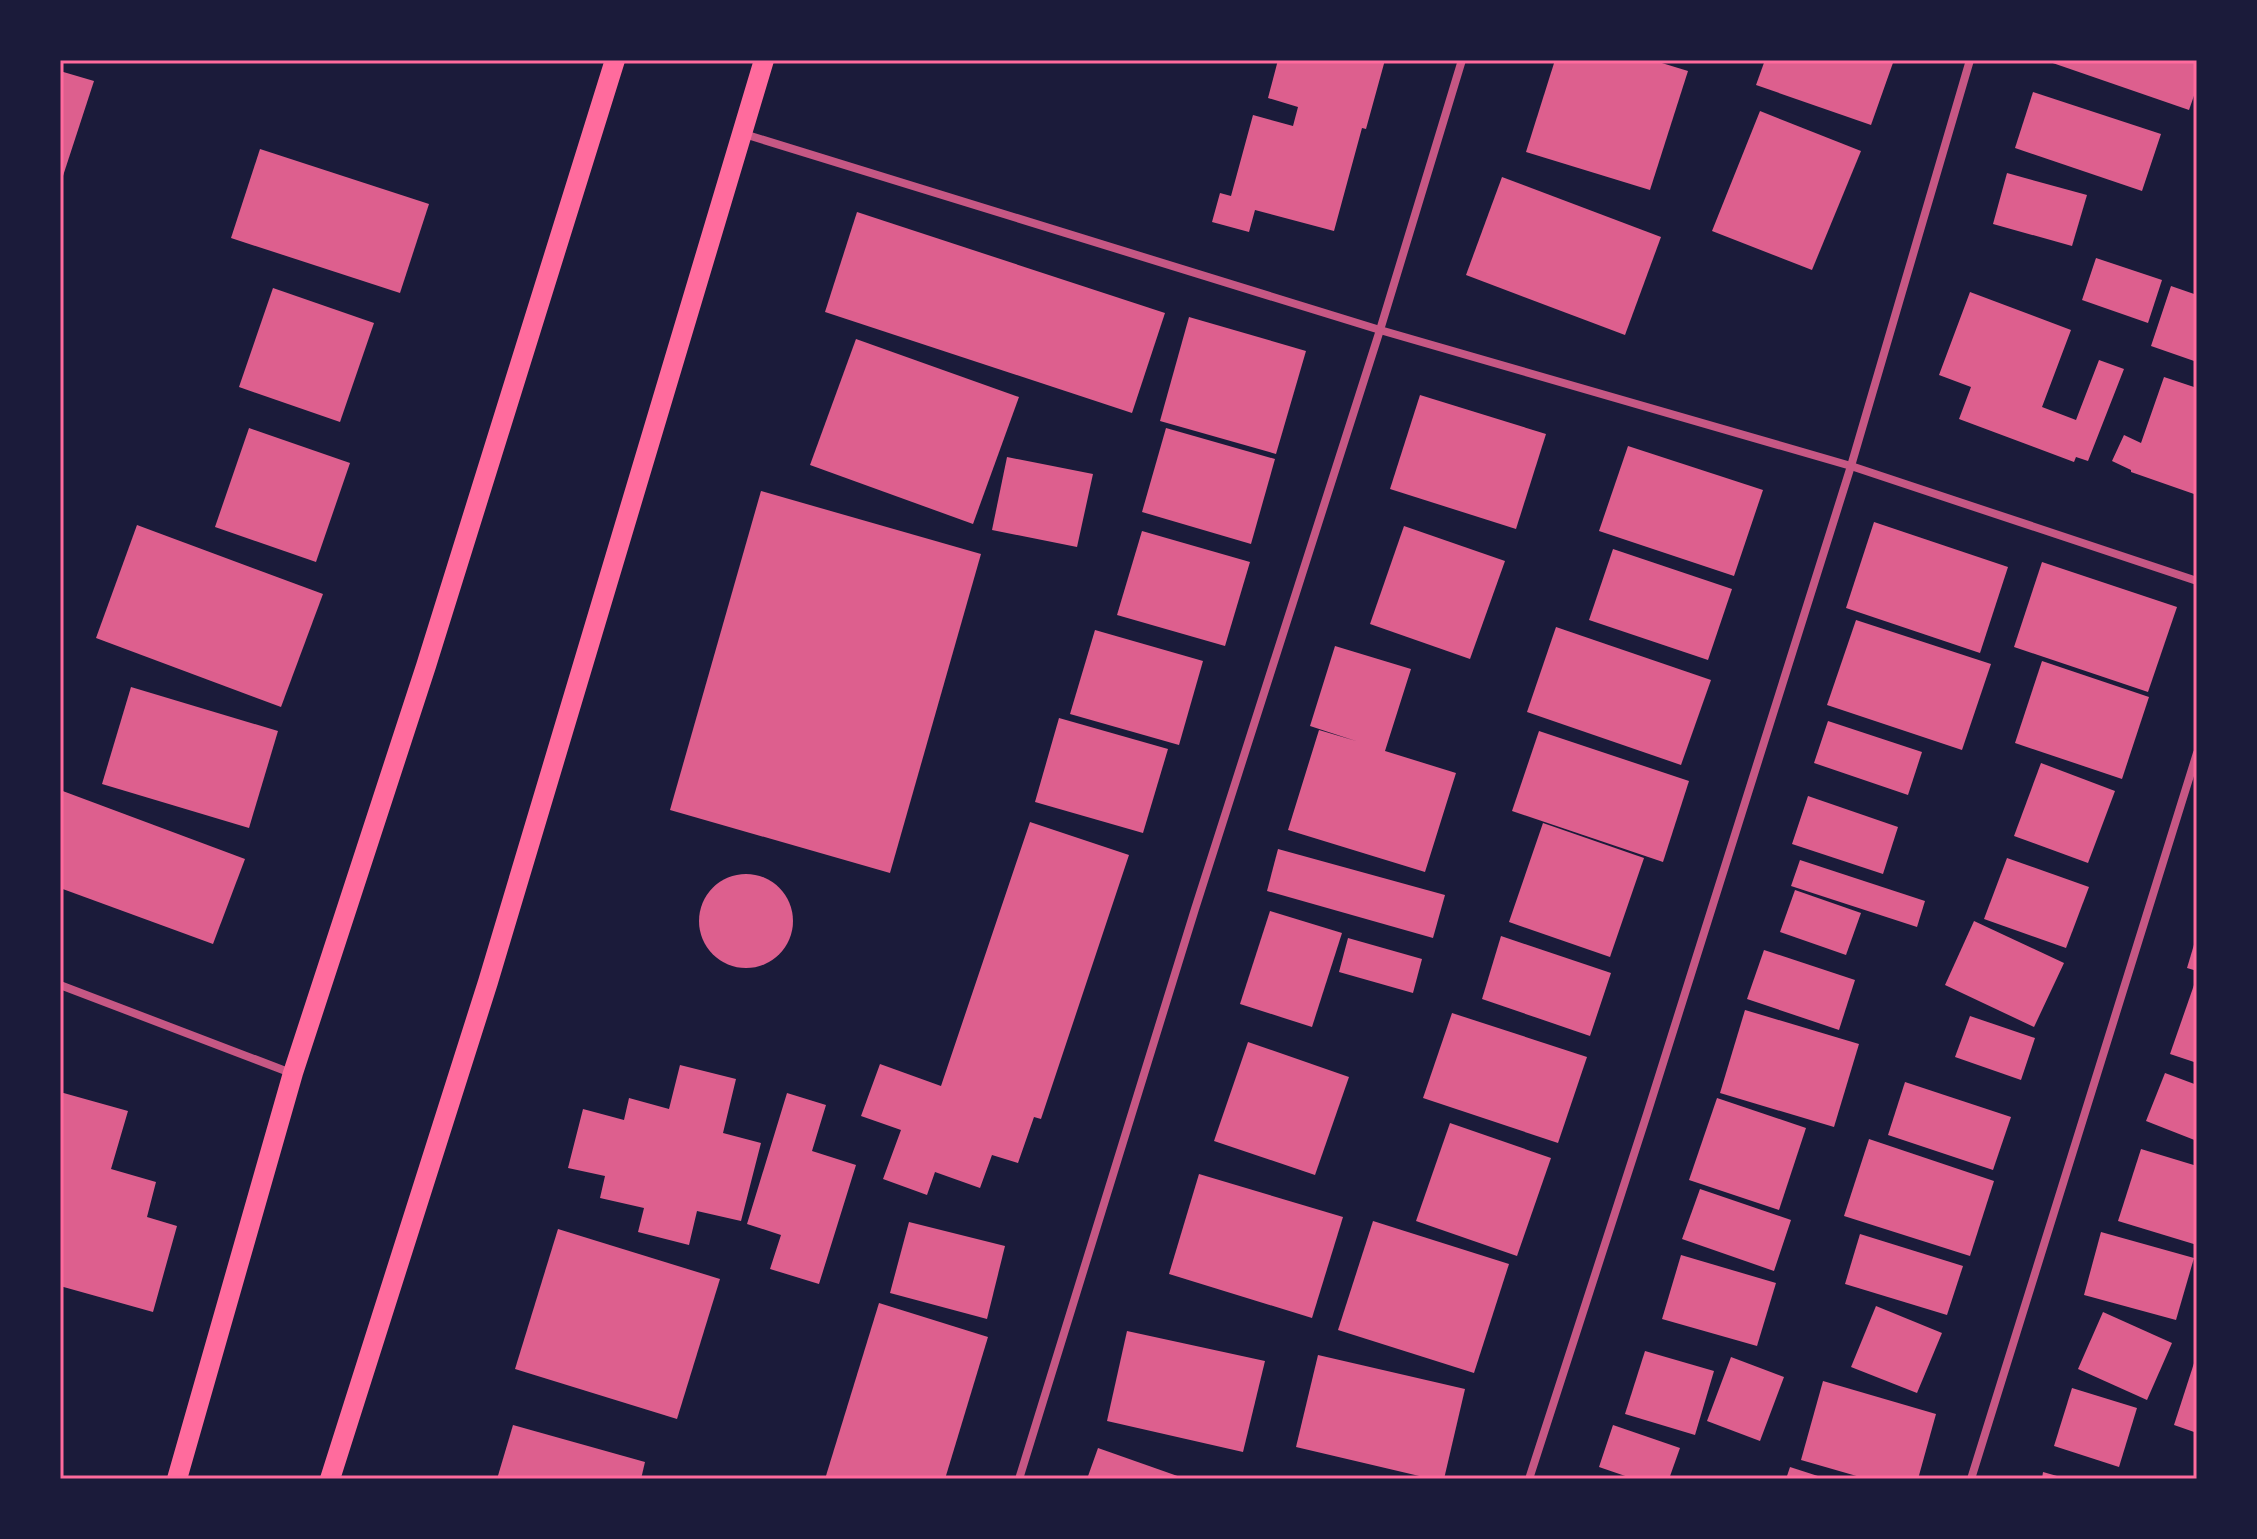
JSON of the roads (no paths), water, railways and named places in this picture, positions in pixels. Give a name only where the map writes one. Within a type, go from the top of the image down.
[{"type":"main road","points":[[177,1479],[293,1073],[426,666],[615,60]]},
{"type":"main road","points":[[330,1479],[488,982],[764,60]]},
{"type":"street","points":[[1019,1479],[1462,60]]},
{"type":"street","points":[[1529,1479],[1851,466],[1970,60]]},
{"type":"street","points":[[741,133],[1380,330],[1851,466],[2197,581]]},
{"type":"street","points":[[1971,1479],[2197,753]]},
{"type":"street","points":[[60,985],[293,1073]]}]
